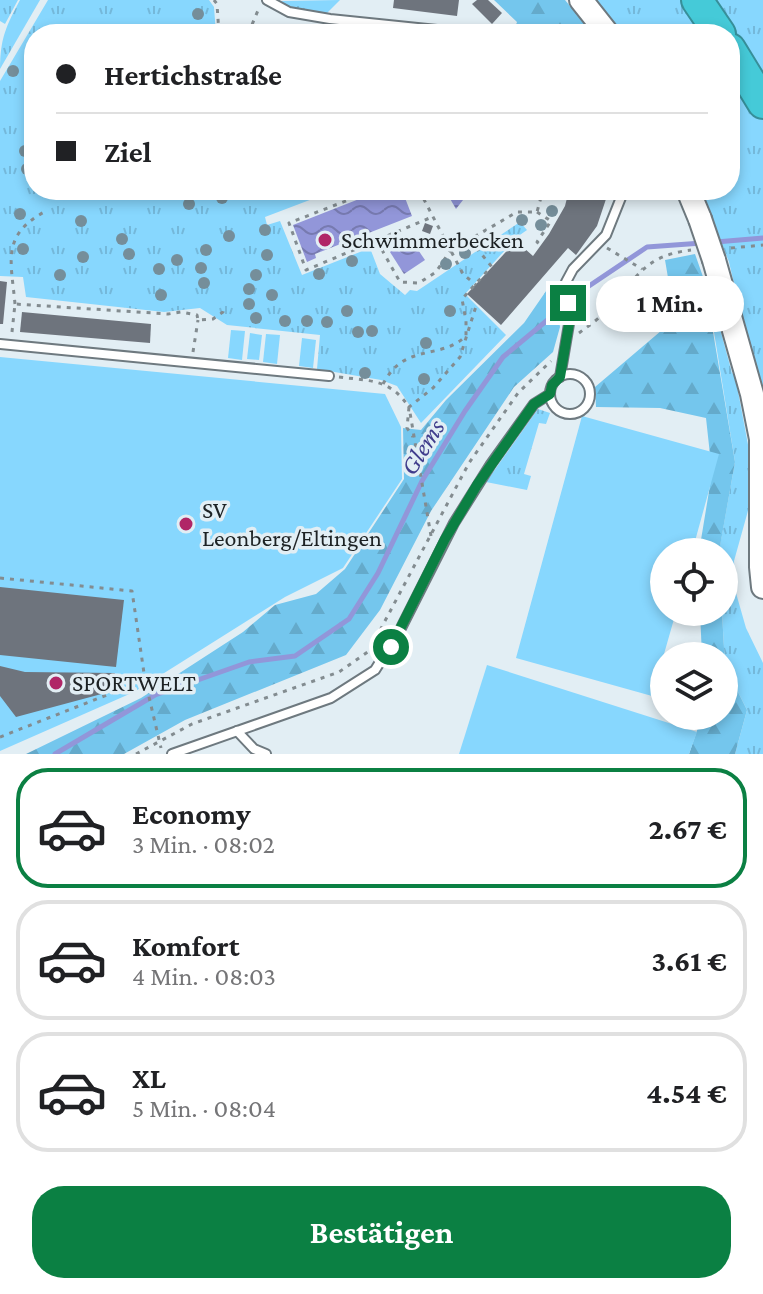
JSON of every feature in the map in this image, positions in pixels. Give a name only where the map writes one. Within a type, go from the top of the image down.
[{"type":"highway","points":[[697,0],[713,24]]},
{"type":"highway","points":[[740,65],[763,103]]},
{"type":"main road","points":[[581,0],[600,24]]},
{"type":"main road","points":[[692,200],[722,254],[761,439],[763,587]]},
{"type":"lane","points":[[265,0],[289,12],[379,24]]},
{"type":"lane","points":[[560,377],[569,324],[566,282],[573,269],[606,235],[620,200]]},
{"type":"lane","points":[[5,344],[329,376]]},
{"type":"lane","points":[[574,374],[585,381],[590,394],[585,407],[567,413],[555,407],[550,394],[552,385],[560,377],[574,374]]},
{"type":"lane","points":[[172,754],[331,698],[375,670],[399,632],[437,555],[491,464],[534,404],[550,394]]},
{"type":"lane","points":[[237,731],[254,749],[266,754]]},
{"type":"lane","points":[[203,743],[211,754]]},
{"type":"path","points":[[214,0],[218,24]]},
{"type":"path","points":[[253,24],[265,0]]},
{"type":"path","points":[[348,200],[289,223],[306,270],[432,217]]},
{"type":"path","points":[[424,200],[463,274],[475,285]]},
{"type":"path","points":[[537,212],[540,200]]},
{"type":"path","points":[[5,344],[15,304],[11,261],[13,245],[22,226],[46,211]]},
{"type":"path","points":[[377,241],[400,282],[419,283],[436,272],[450,251],[517,212],[537,212],[551,221],[537,242],[541,245]]},
{"type":"path","points":[[466,336],[462,299],[492,267],[470,240]]},
{"type":"path","points":[[722,254],[763,245]]},
{"type":"path","points":[[136,754],[192,724],[339,672],[369,651],[469,463],[510,404],[565,344],[603,314],[642,269],[659,259],[690,250]]},
{"type":"path","points":[[613,252],[642,269]]},
{"type":"path","points":[[409,407],[433,388],[460,357],[477,303]]},
{"type":"path","points":[[15,304],[168,314],[189,312],[197,315],[198,320],[191,363]]},
{"type":"path","points":[[198,320],[213,319],[223,312],[224,306]]},
{"type":"path","points":[[383,384],[395,366],[408,358],[420,352],[449,348],[466,336]]},
{"type":"path","points":[[329,376],[383,384],[399,392],[409,407],[437,555]]},
{"type":"path","points":[[0,578],[132,591],[145,680],[158,741],[164,754]]},
{"type":"path","points":[[0,737],[145,680]]},
{"type":"green space","points":[[0,0],[18,0],[5,24],[0,21]]},
{"type":"green space","points":[[20,0],[40,0],[0,69],[1,49]]},
{"type":"green space","points":[[48,0],[209,0],[214,7],[215,24],[34,24]]},
{"type":"green space","points":[[340,0],[327,13],[290,7],[281,1]]},
{"type":"green space","points":[[494,0],[565,0],[585,24],[516,24]]},
{"type":"green space","points":[[592,0],[681,0],[699,24],[609,24]]},
{"type":"green space","points":[[711,0],[763,0],[763,79],[740,44],[740,24],[727,24]]},
{"type":"green space","points":[[74,16],[89,24],[70,24]]},
{"type":"green space","points":[[24,40],[24,200],[310,200],[265,217],[267,225],[280,221],[302,275],[370,248],[380,274],[405,295],[410,290],[417,291],[520,222],[527,230],[465,294],[506,335],[421,423],[397,386],[381,380],[317,369],[320,335],[227,325],[200,308],[164,312],[26,297],[23,277],[0,276],[0,81]]},
{"type":"green space","points":[[740,83],[763,120],[763,421],[729,262],[704,200],[740,200]]},
{"type":"green space","points":[[695,254],[708,291],[685,300],[697,332],[712,326],[735,462],[721,538],[701,538],[712,473],[706,418],[660,408],[596,407],[595,387],[675,319],[665,260]]},
{"type":"green space","points":[[553,281],[560,327],[553,352],[514,387],[431,511],[380,610],[346,655],[185,720],[124,754],[26,754],[141,698],[243,632],[275,605],[316,594],[345,569],[404,479],[403,428],[421,430],[446,400],[524,323]]},
{"type":"green space","points":[[719,325],[735,375],[749,450],[751,500],[738,547],[738,538],[721,538],[735,462],[713,326]]},
{"type":"green space","points":[[231,330],[245,331],[242,360],[228,358]]},
{"type":"green space","points":[[250,333],[262,335],[259,360],[247,359]]},
{"type":"green space","points":[[266,334],[280,335],[277,364],[263,362]]},
{"type":"green space","points":[[302,338],[316,340],[313,368],[299,366]]},
{"type":"green space","name":"SV Leonberg/Eltingen","points":[[0,357],[385,394],[401,427],[402,479],[343,568],[285,597],[134,692],[0,751]]},
{"type":"green space","points":[[538,409],[550,413],[546,424],[539,423],[524,474],[531,476],[527,490],[486,482]]},
{"type":"green space","points":[[582,416],[719,454],[696,538],[650,538],[650,626],[672,626],[667,642],[650,642],[650,695],[516,658]]},
{"type":"green space","points":[[738,600],[746,628],[763,663],[763,754],[735,754],[747,710],[738,692],[738,642],[724,642],[723,626],[738,626]]},
{"type":"green space","points":[[701,626],[723,626],[724,642],[701,642]]},
{"type":"green space","points":[[487,665],[650,717],[650,730],[697,732],[689,754],[459,754]]},
{"type":"green space","points":[[738,692],[747,710],[735,754],[689,754],[697,730],[738,730]]},
{"type":"water","name":"Schwimmerbecken","points":[[357,200],[406,200],[412,216],[315,254],[316,258],[307,262],[293,225]]},
{"type":"water","points":[[451,200],[463,200],[456,209]]},
{"type":"water","points":[[410,238],[425,260],[404,274],[390,252]]},
{"type":"water","points":[[705,294],[716,322],[698,329],[687,300]]},
{"type":"building","points":[[394,0],[459,0],[457,16],[393,8]]},
{"type":"building","points":[[477,0],[488,0],[502,13],[492,24],[472,4]]},
{"type":"building","points":[[566,200],[606,200],[597,226],[576,255],[568,248],[501,325],[467,294],[516,241],[533,256]]},
{"type":"building","points":[[425,223],[433,226],[430,234],[422,231]]},
{"type":"building","points":[[0,281],[7,282],[3,324],[0,324]]},
{"type":"building","points":[[22,312],[151,324],[150,343],[20,332]]},
{"type":"building","points":[[0,587],[124,600],[116,667],[0,655]]},
{"type":"building","name":"SPORTWELT","points":[[0,666],[25,672],[115,673],[109,692],[16,717],[0,696]]},
{"type":"waterway","name":"Glems","points":[[716,242],[763,238]]},
{"type":"waterway","name":"Glems","points":[[55,754],[155,695],[249,662],[295,656],[349,619],[378,573],[422,481],[503,357],[586,288],[647,247],[702,243]]},
{"type":"place","name":"Schwimmerbecken","points":[[325,240]]},
{"type":"place","name":"SV Leonberg/Eltingen","points":[[186,524]]},
{"type":"place","name":"SPORTWELT","points":[[56,683]]},
{"type":"route","points":[[391,647],[445,539],[477,485],[534,404],[550,394],[552,385],[560,377],[569,324],[568,303]]}]
